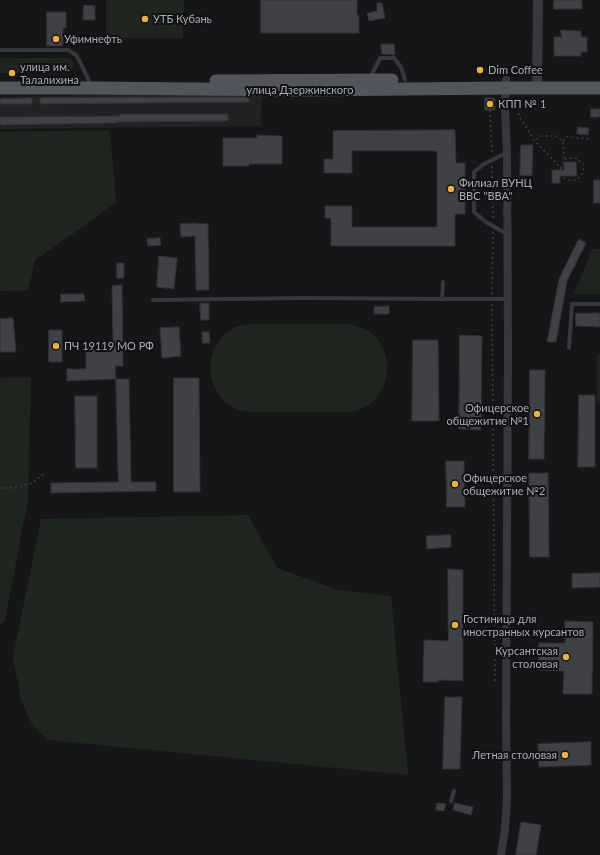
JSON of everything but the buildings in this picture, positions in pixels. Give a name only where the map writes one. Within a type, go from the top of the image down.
[{"type":"main road","name":"улица Дзержинского","points":[[0,88],[506,84],[600,79]]},
{"type":"main road","name":"улица Дзержинского","points":[[0,81],[303,85],[369,80],[405,80],[506,84]]},
{"type":"main road","name":"улица Дзержинского","points":[[537,83],[600,88]]},
{"type":"street","points":[[537,83],[538,0]]},
{"type":"street","points":[[501,855],[506,829],[507,796],[508,364],[506,84]]},
{"type":"lane","points":[[0,50],[68,50],[76,55],[89,81]]},
{"type":"lane","points":[[369,80],[380,58],[394,58],[402,67],[405,80]]},
{"type":"lane","points":[[507,153],[484,164],[474,172],[474,212],[486,222],[507,234]]},
{"type":"lane","points":[[442,299],[443,282]]},
{"type":"lane","points":[[153,300],[305,298],[507,299]]},
{"type":"lane","points":[[569,348],[572,304],[600,304]]},
{"type":"lane","points":[[451,801],[454,792]]},
{"type":"path","points":[[520,94],[519,116],[535,141],[561,168]]},
{"type":"path","points":[[490,110],[493,226],[492,299],[495,684]]},
{"type":"path","points":[[535,141],[541,136],[556,136],[563,141]]},
{"type":"path","points":[[563,141],[567,137],[589,139]]},
{"type":"path","points":[[563,141],[564,159],[561,168],[562,176],[565,179],[579,179],[583,173],[584,165],[576,158],[564,159]]},
{"type":"path","points":[[0,488],[20,487],[32,483],[45,473]]},
{"type":"shaded area","name":"УТБ Кубань","points":[[106,0],[184,0],[183,38],[106,38]]},
{"type":"shaded area","points":[[0,58],[69,58],[73,61],[73,65],[72,69],[68,73],[0,73]]},
{"type":"shaded area","points":[[156,94],[262,95],[261,126],[0,129],[0,97]]},
{"type":"shaded area","points":[[110,130],[116,202],[35,260],[28,290],[0,291],[0,132]]},
{"type":"shaded area","points":[[592,249],[600,249],[600,294],[574,294]]},
{"type":"shaded area","points":[[253,324],[345,324],[365,329],[379,341],[387,362],[387,373],[380,393],[372,402],[363,408],[345,412],[253,412],[235,408],[225,402],[213,384],[211,361],[219,340],[227,332],[239,326]]},
{"type":"shaded area","points":[[597,354],[600,354],[600,403],[597,403]]},
{"type":"shaded area","points":[[31,377],[28,499],[5,621],[0,624],[0,378]]},
{"type":"shaded area","points":[[248,515],[277,568],[338,590],[391,596],[408,775],[48,740],[33,726],[21,700],[13,657],[41,519]]},
{"type":"place","name":"УТБ Кубань","points":[[145,19]]},
{"type":"place","name":"Уфимнефть","points":[[56,39]]},
{"type":"place","name":"Dim Coffee","points":[[480,70]]},
{"type":"place","name":"улица им. Талалихина","points":[[12,73]]},
{"type":"place","name":"КПП № 1","points":[[490,104]]},
{"type":"place","name":"Филиал ВУНЦ ВВС \"ВВА\"","points":[[451,189]]},
{"type":"place","name":"ПЧ 19119 МО РФ","points":[[56,346]]},
{"type":"place","name":"Офицерское общежитие №1","points":[[537,414]]},
{"type":"place","name":"Офицерское общежитие №2","points":[[455,484]]},
{"type":"place","name":"Гостиница для иностранных курсантов","points":[[455,625]]},
{"type":"place","name":"Курсантская столовая","points":[[566,657]]},
{"type":"place","name":"Летная столовая","points":[[565,755]]}]
